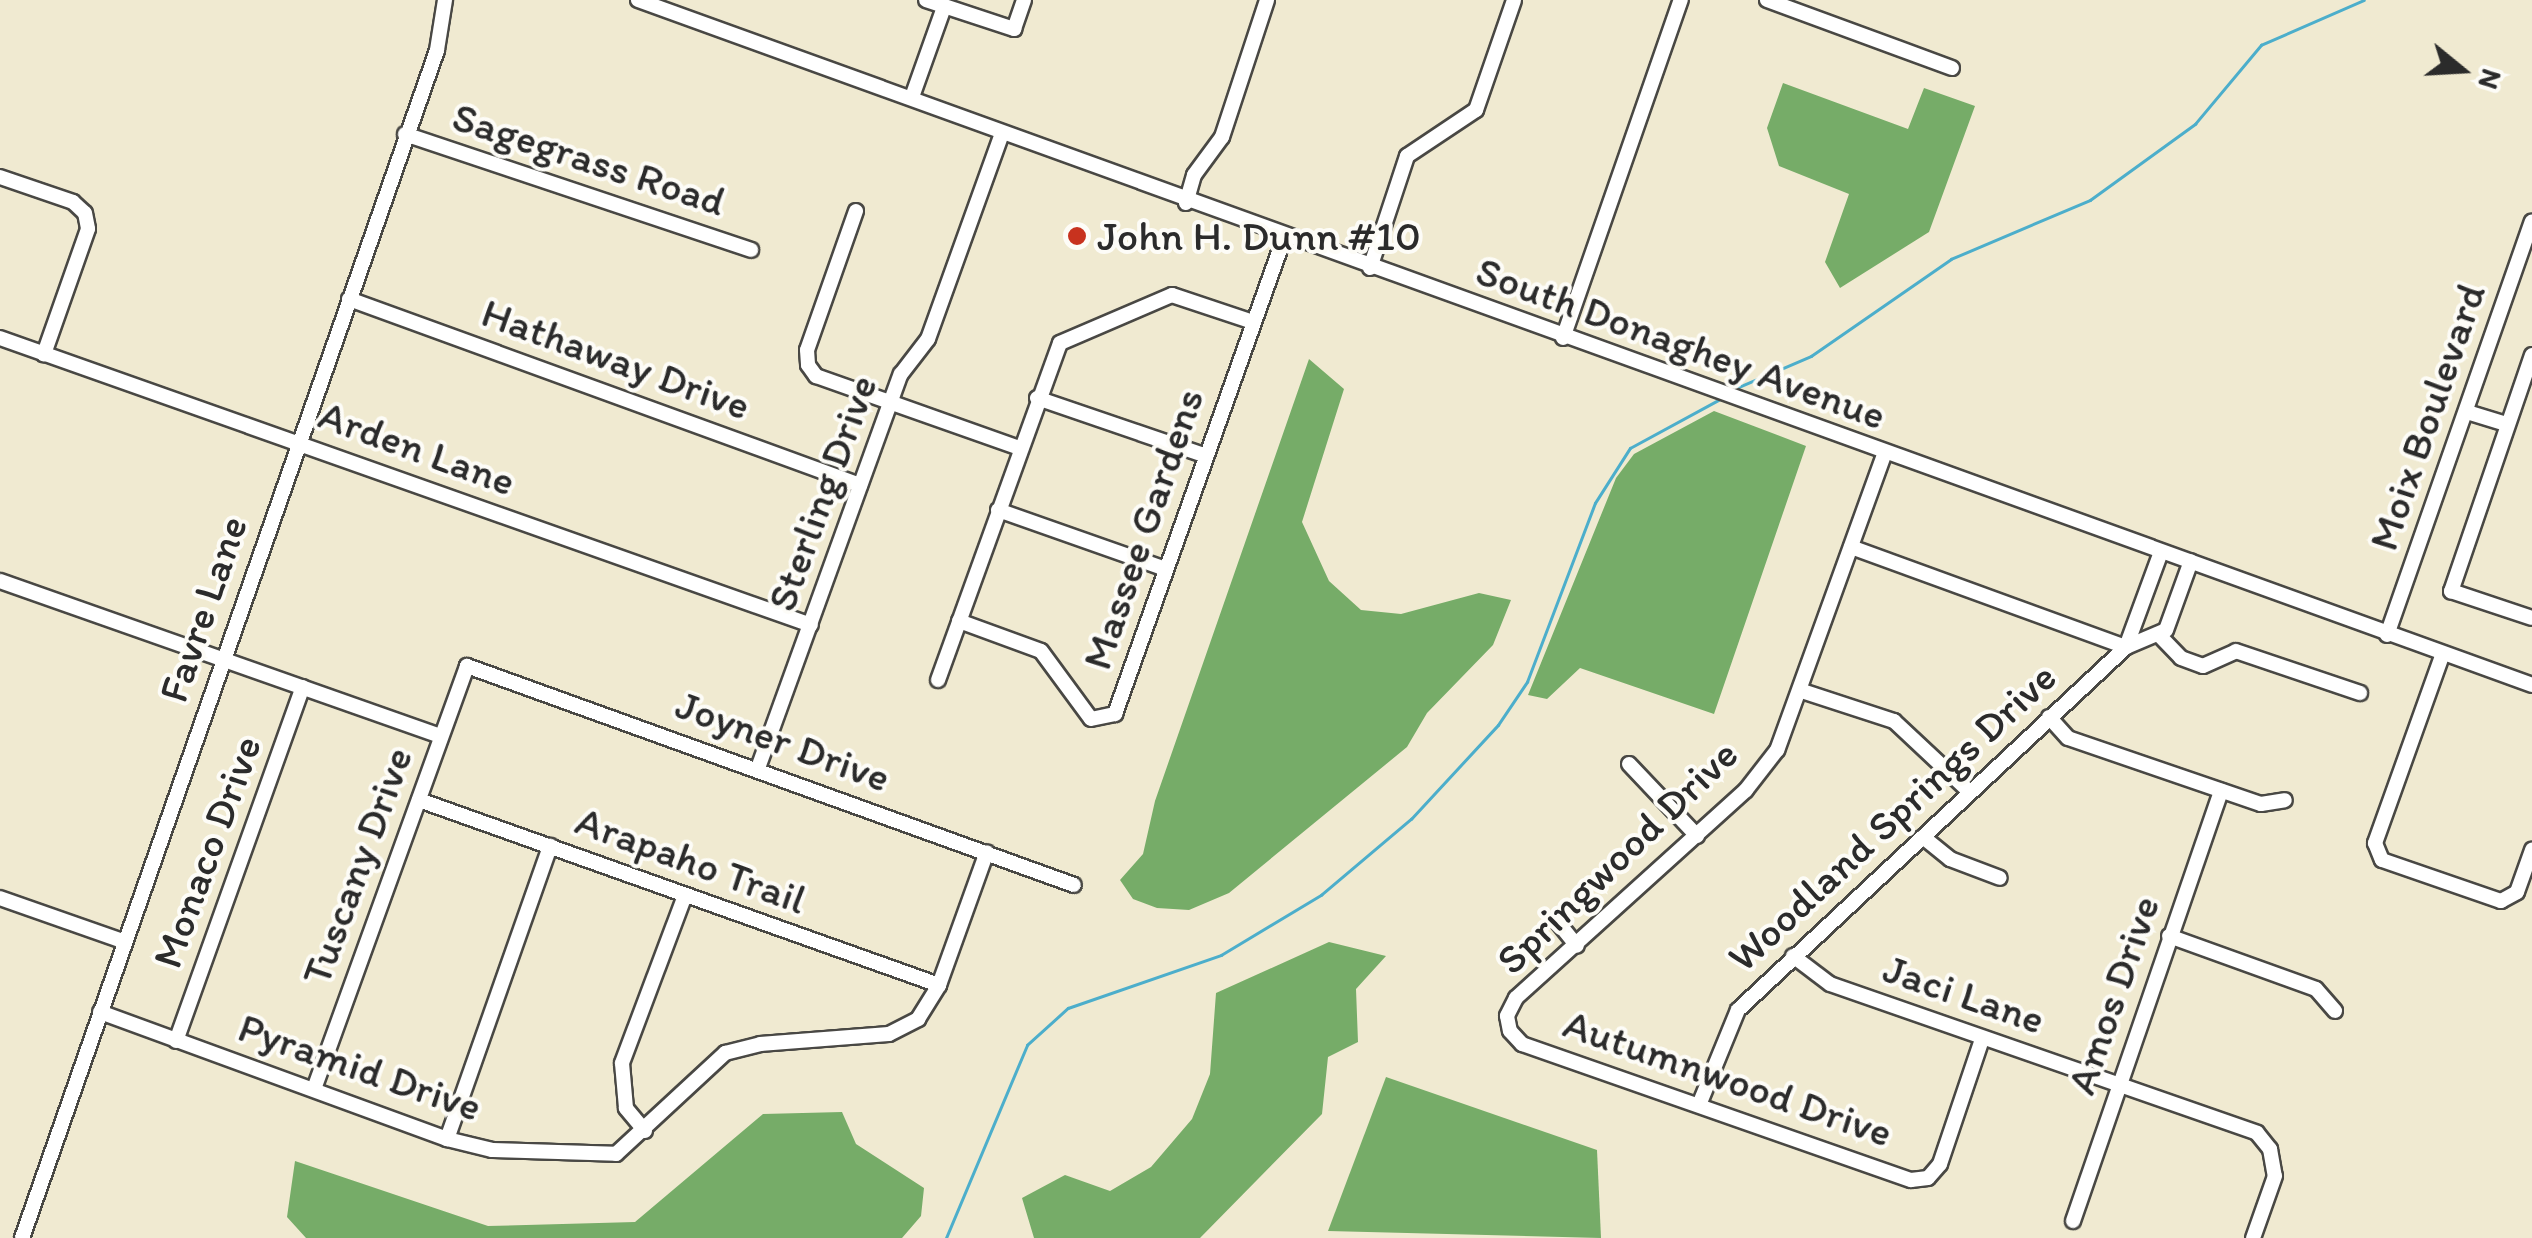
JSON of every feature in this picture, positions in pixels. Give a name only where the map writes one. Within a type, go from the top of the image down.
[{"type":"street","name":"Favre Lane","points":[[22,1238],[437,50],[444,0]]},
{"type":"street","name":"South Donaghey Avenue","points":[[638,0],[912,97],[1186,203],[1884,455],[2191,561],[2442,656],[2532,685]]},
{"type":"street","points":[[926,0],[1014,29],[1024,0]]},
{"type":"street","points":[[1186,203],[1194,176],[1222,137],[1267,0]]},
{"type":"street","points":[[1370,268],[1408,156],[1476,110],[1514,0]]},
{"type":"street","points":[[1563,338],[1681,0]]},
{"type":"street","points":[[1767,0],[1952,68]]},
{"type":"street","points":[[912,97],[944,7]]},
{"type":"street","name":"Sagegrass Road","points":[[405,134],[751,250]]},
{"type":"street","name":"Sterling Drive","points":[[758,768],[901,374],[928,339],[1002,134]]},
{"type":"street","points":[[0,176],[73,202],[86,213],[88,229],[44,354]]},
{"type":"street","points":[[856,212],[807,350],[808,364],[816,376],[1019,448]]},
{"type":"street","name":"Moix Boulevard","points":[[2387,635],[2532,222]]},
{"type":"street","name":"Massee Gardens","points":[[959,621],[1041,651],[1091,719],[1116,714],[1284,238]]},
{"type":"street","points":[[938,680],[1060,343],[1172,295],[1253,322]]},
{"type":"street","name":"Hathaway Drive","points":[[348,299],[860,485]]},
{"type":"street","name":"Arden Lane","points":[[0,338],[810,625]]},
{"type":"street","points":[[2532,354],[2525,394],[2506,424],[2451,591],[2532,618]]},
{"type":"street","points":[[1037,398],[1206,456]]},
{"type":"street","points":[[2467,412],[2506,424]]},
{"type":"street","name":"Springwood Drive","points":[[1510,1030],[1516,998],[1698,836],[1777,750],[1802,691],[1884,455]]},
{"type":"street","points":[[998,510],[1166,569]]},
{"type":"street","points":[[1851,547],[2126,647]]},
{"type":"street","name":"Woodland Springs Drive","points":[[2126,647],[2161,552]]},
{"type":"street","points":[[2191,561],[2166,630],[2158,634],[2181,658],[2202,666],[2236,650],[2360,693]]},
{"type":"street","points":[[0,581],[440,736]]},
{"type":"street","name":"Woodland Springs Drive","points":[[1699,1105],[1738,1010],[2126,647],[2158,634]]},
{"type":"street","points":[[2442,656],[2375,844],[2382,860],[2502,901],[2517,892],[2532,850]]},
{"type":"street","name":"Joyner Drive","points":[[467,666],[1074,885]]},
{"type":"street","name":"Tuscany Drive","points":[[314,1089],[467,666]]},
{"type":"street","name":"Monaco Drive","points":[[176,1041],[302,687]]},
{"type":"street","points":[[1802,691],[1894,722],[1970,792]]},
{"type":"street","points":[[2049,718],[2068,738],[2261,804],[2284,800]]},
{"type":"street","points":[[1629,764],[1698,836]]},
{"type":"street","name":"Amos Drive","points":[[2073,1221],[2221,791]]},
{"type":"street","name":"Arapaho Trail","points":[[419,800],[938,986]]},
{"type":"street","points":[[1922,836],[1950,859],[2000,878]]},
{"type":"street","points":[[447,1139],[550,846]]},
{"type":"street","name":"Pyramid Drive","points":[[100,1012],[447,1139],[492,1150],[616,1154],[725,1054],[760,1044],[888,1034],[918,1018],[938,986],[986,852]]},
{"type":"street","points":[[645,1131],[626,1108],[622,1063],[684,895]]},
{"type":"street","points":[[0,898],[123,942]]},
{"type":"street","points":[[1556,920],[1577,946]]},
{"type":"street","points":[[2170,936],[2316,989],[2334,1010]]},
{"type":"street","name":"Jaci Lane","points":[[1793,956],[1830,984],[2257,1133],[2270,1150],[2275,1176],[2253,1238]]},
{"type":"street","name":"Autumnwood Drive","points":[[1510,1030],[1522,1044],[1911,1180],[1928,1178],[1940,1164],[1982,1039]]},
{"type":"green space","points":[[1783,83],[1908,129],[1924,88],[1975,106],[1929,232],[1840,288],[1825,262],[1849,194],[1779,166],[1767,128]]},
{"type":"green space","points":[[1309,359],[1344,389],[1302,522],[1329,581],[1361,610],[1401,614],[1479,593],[1511,600],[1493,645],[1427,713],[1407,747],[1229,893],[1189,910],[1157,908],[1133,899],[1120,880],[1143,854],[1155,801]]},
{"type":"green space","points":[[1714,411],[1806,446],[1714,714],[1580,668],[1547,699],[1528,695],[1616,478],[1634,454]]},
{"type":"green space","points":[[1329,942],[1386,956],[1356,989],[1358,1042],[1328,1057],[1322,1114],[1200,1238],[1034,1238],[1022,1198],[1065,1175],[1110,1191],[1151,1167],[1192,1119],[1210,1074],[1216,993]]},
{"type":"green space","points":[[1386,1077],[1597,1150],[1601,1238],[1328,1231]]},
{"type":"green space","points":[[842,1112],[856,1144],[924,1188],[921,1216],[902,1238],[306,1238],[287,1217],[295,1161],[488,1226],[635,1222],[763,1114]]},
{"type":"waterway","points":[[1732,390],[1811,356],[1951,259],[2090,200],[2195,124],[2261,45],[2364,0]]},
{"type":"waterway","points":[[946,1238],[1027,1045],[1068,1008],[1221,955],[1321,895],[1411,819],[1498,725],[1527,682],[1595,503],[1630,448],[1722,398]]},
{"type":"place","name":"John H. Dunn #10","points":[[1077,236]]}]
